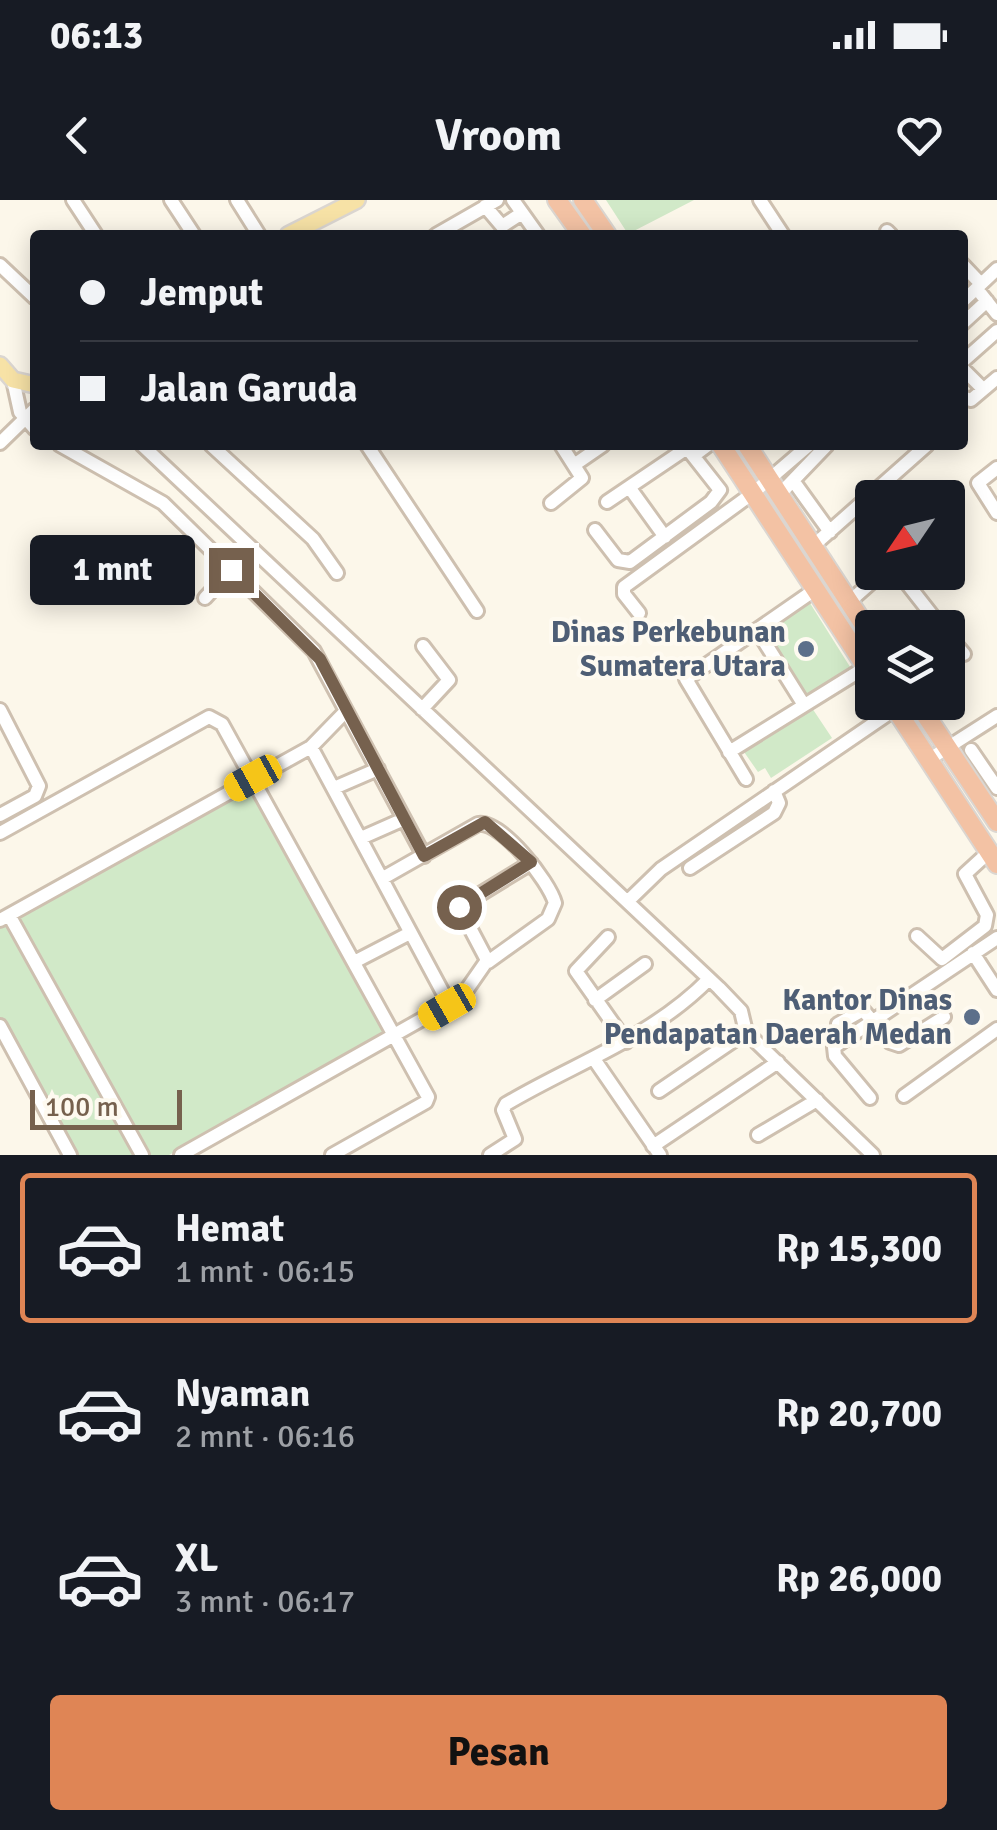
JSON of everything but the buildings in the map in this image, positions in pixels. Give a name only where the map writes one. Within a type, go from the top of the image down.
[{"type":"highway","points":[[557,200],[576,230]]},
{"type":"highway","points":[[584,200],[604,230]]},
{"type":"highway","points":[[724,450],[855,648]]},
{"type":"highway","points":[[751,450],[781,486],[812,546],[855,611]]},
{"type":"highway","points":[[902,720],[993,858]]},
{"type":"highway","points":[[929,720],[948,747],[992,788],[997,822]]},
{"type":"main road","points":[[310,230],[357,200]]},
{"type":"main road","points":[[0,365],[13,380],[30,384]]},
{"type":"street","points":[[74,200],[93,230]]},
{"type":"street","points":[[171,200],[191,230]]},
{"type":"street","points":[[238,200],[255,230]]},
{"type":"street","points":[[513,200],[534,230]]},
{"type":"street","points":[[760,200],[780,230]]},
{"type":"street","points":[[445,230],[491,203],[502,226],[522,213]]},
{"type":"street","points":[[0,265],[30,293]]},
{"type":"street","points":[[968,296],[997,269]]},
{"type":"street","points":[[968,276],[997,314]]},
{"type":"street","points":[[968,318],[986,301]]},
{"type":"street","points":[[968,359],[997,331]]},
{"type":"street","points":[[968,372],[983,390]]},
{"type":"street","points":[[968,399],[997,378]]},
{"type":"street","points":[[0,443],[30,425],[13,380]]},
{"type":"street","points":[[69,450],[163,504],[314,651],[424,856]]},
{"type":"street","points":[[147,450],[742,1011],[746,1032],[873,1155]]},
{"type":"street","points":[[216,450],[313,539],[337,573]]},
{"type":"street","points":[[370,450],[477,611]]},
{"type":"street","points":[[551,503],[581,482],[564,450]]},
{"type":"street","points":[[574,464],[595,450]]},
{"type":"street","points":[[607,502],[681,450]]},
{"type":"street","points":[[595,530],[614,556],[626,563],[720,492],[696,454],[685,450]]},
{"type":"street","points":[[696,454],[701,450]]},
{"type":"street","points":[[781,486],[801,450]]},
{"type":"street","points":[[639,613],[624,594],[624,588],[753,493],[781,486],[821,450]]},
{"type":"street","points":[[812,546],[921,450]]},
{"type":"street","points":[[997,468],[978,483],[997,513]]},
{"type":"street","points":[[781,486],[830,532]]},
{"type":"street","points":[[628,487],[665,536]]},
{"type":"street","points":[[205,598],[231,570]]},
{"type":"street","points":[[746,779],[686,680],[816,590]]},
{"type":"street","points":[[849,602],[870,590]]},
{"type":"street","points":[[910,590],[927,610]]},
{"type":"street","points":[[757,630],[804,705]]},
{"type":"street","points":[[422,709],[450,680],[423,646]]},
{"type":"street","points":[[729,752],[855,679]]},
{"type":"street","points":[[0,710],[40,786],[35,796],[0,815]]},
{"type":"street","points":[[142,1155],[4,918],[311,747],[345,712]]},
{"type":"street","points":[[928,760],[997,716]]},
{"type":"street","points":[[0,833],[209,717],[222,724],[356,961],[428,1100],[332,1155]]},
{"type":"street","points":[[628,901],[661,869],[874,720]]},
{"type":"street","points":[[311,747],[449,1004]]},
{"type":"street","points":[[971,750],[992,788]]},
{"type":"street","points":[[334,788],[378,769]]},
{"type":"street","points":[[690,868],[774,813],[779,803],[774,792]]},
{"type":"street","points":[[361,838],[404,819]]},
{"type":"street","points":[[181,1155],[461,998],[486,962],[520,942],[555,908],[545,880],[531,862],[485,822],[384,878]]},
{"type":"street","points":[[917,936],[942,959],[985,926],[987,915],[964,878],[967,868],[993,858]]},
{"type":"street","points":[[486,962],[459,907],[531,862]]},
{"type":"street","points":[[356,961],[410,934]]},
{"type":"street","points":[[608,937],[576,968],[626,1042]]},
{"type":"street","points":[[870,1098],[833,1049],[997,938]]},
{"type":"street","points":[[973,954],[992,974],[997,990]]},
{"type":"street","points":[[595,1000],[645,964]]},
{"type":"street","points":[[490,1155],[516,1136],[503,1110],[506,1104],[626,1042],[679,1008],[709,979]]},
{"type":"street","points":[[838,1024],[863,1010],[893,1046],[944,1016]]},
{"type":"street","points":[[0,1026],[70,1155]]},
{"type":"street","points":[[904,1096],[997,1029]]},
{"type":"street","points":[[659,1092],[746,1032]]},
{"type":"street","points":[[594,1059],[656,1150],[778,1062]]},
{"type":"street","points":[[758,1134],[817,1100]]},
{"type":"green space","points":[[606,200],[694,200],[636,230],[625,230]]},
{"type":"green space","name":"Dinas Perkebunan Sumatera Utara","points":[[808,600],[852,670],[804,699],[761,629]]},
{"type":"green space","points":[[810,705],[832,738],[771,778],[765,768],[758,772],[742,749]]},
{"type":"green space","points":[[253,787],[389,1035],[169,1155],[75,1155],[0,1019],[0,925]]},
{"type":"place","name":"Dinas Perkebunan Sumatera Utara","points":[[806,649]]},
{"type":"place","name":"Kantor Dinas Pendapatan Daerah Medan","points":[[972,1017]]},
{"type":"route","points":[[231,570],[320,659],[424,856],[485,822],[531,862],[459,907]]}]
